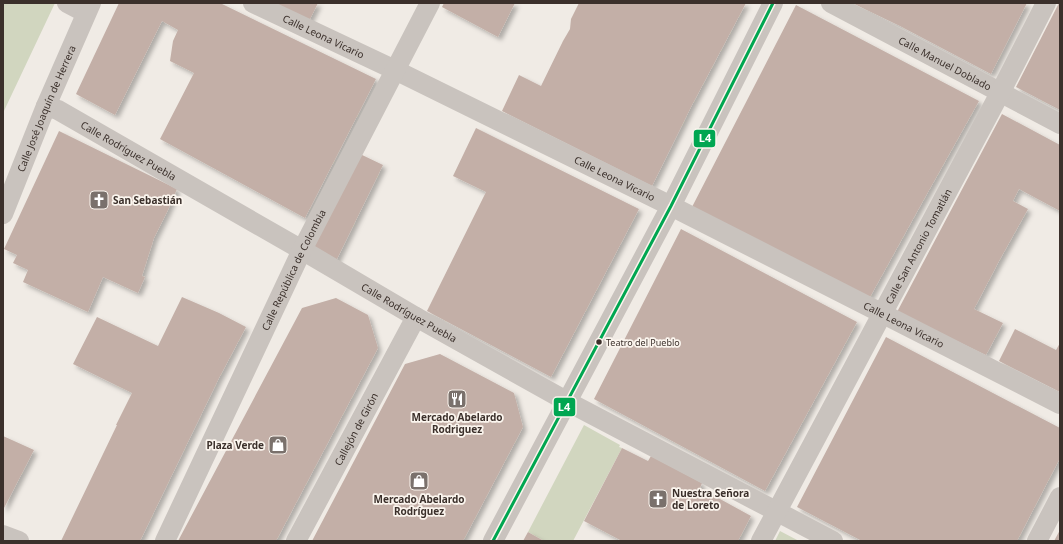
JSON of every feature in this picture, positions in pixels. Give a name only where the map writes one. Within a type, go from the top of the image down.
[{"type":"street","points":[[67,3],[88,8]]},
{"type":"street","name":"Calle Leona Vicario","points":[[253,3],[396,70],[671,206],[1060,404]]},
{"type":"street","name":"Calle República de Colombia","points":[[165,541],[302,250],[430,3]]},
{"type":"street","points":[[494,541],[671,206],[773,3]]},
{"type":"street","name":"Calle Manuel Doblado","points":[[831,3],[1060,124]]},
{"type":"street","name":"Calle San Antonio Tomatlán","points":[[761,541],[883,314],[1046,3]]},
{"type":"street","name":"Calle José Joaquín de Herrera","points":[[3,214],[46,106],[88,8]]},
{"type":"street","name":"Calle Rodríguez Puebla","points":[[46,106],[58,110],[416,317],[568,402],[833,541]]},
{"type":"street","name":"Callejón de Girón","points":[[296,541],[416,317]]},
{"type":"street","points":[[1037,541],[1060,497]]},
{"type":"street","points":[[3,535],[20,541]]},
{"type":"green space","points":[[3,3],[55,3],[3,113]]},
{"type":"green space","points":[[584,425],[620,445],[619,447],[622,448],[573,541],[544,541],[528,532]]},
{"type":"green space","points":[[780,531],[799,541],[775,541]]},
{"type":"building","points":[[119,3],[220,3],[376,79],[305,218],[160,139],[194,73],[170,61],[173,41],[178,30],[162,21],[115,115],[76,94]]},
{"type":"building","points":[[270,3],[318,3],[309,21]]},
{"type":"building","points":[[444,3],[515,3],[498,37],[442,7]]},
{"type":"building","points":[[579,3],[746,3],[692,105],[652,186],[502,111],[519,75],[541,86],[570,29],[571,19]]},
{"type":"building","points":[[852,3],[1027,3],[991,74],[900,26]]},
{"type":"building","points":[[1060,3],[1060,110],[1016,87]]},
{"type":"building","points":[[796,5],[979,101],[870,297],[692,207]]},
{"type":"building","points":[[1002,114],[1060,145],[1060,211],[1019,189],[1013,201],[1028,209],[974,309],[1003,323],[986,355],[897,312]]},
{"type":"building","points":[[476,128],[639,209],[551,377],[427,311],[486,192],[453,176]]},
{"type":"building","name":"San Sebastián","points":[[59,131],[177,189],[154,238],[142,276],[145,277],[138,293],[103,277],[88,312],[23,282],[28,270],[13,263],[17,255],[4,249]]},
{"type":"building","points":[[360,154],[383,165],[335,263],[310,250]]},
{"type":"building","points":[[681,229],[857,322],[765,491],[594,399]]},
{"type":"building","points":[[182,297],[219,313],[246,327],[219,378],[140,541],[61,541],[132,393],[73,364],[97,317],[158,346]]},
{"type":"building","name":"Plaza Verde","points":[[336,298],[368,315],[378,348],[276,541],[178,541],[302,308]]},
{"type":"building","points":[[1015,329],[1056,350],[1060,343],[1060,392],[999,361]]},
{"type":"building","points":[[886,337],[1060,428],[1060,458],[1017,541],[862,541],[797,507]]},
{"type":"building","name":"Mercado Abelardo Rodríguez","points":[[440,354],[514,393],[523,427],[463,541],[312,541],[405,364]]},
{"type":"building","points":[[3,436],[34,450],[3,510]]},
{"type":"building","name":"Nuestra Señora de Loreto","points":[[622,448],[648,461],[651,456],[702,483],[700,488],[751,516],[738,541],[622,541],[584,521]]},
{"type":"building","points":[[1060,530],[1060,541],[1054,541]]},
{"type":"building","points":[[528,532],[544,541],[523,541]]},
{"type":"transit line","name":"L4","points":[[493,541],[671,206],[773,3]]},
{"type":"place","name":"San Sebastián","points":[[99,200]]},
{"type":"place","name":"Teatro del Pueblo","points":[[599,342]]},
{"type":"place","name":"Mercado Abelardo Rodriguez","points":[[457,399]]},
{"type":"place","name":"Plaza Verde","points":[[278,445]]},
{"type":"place","name":"Mercado Abelardo Rodríguez","points":[[419,481]]},
{"type":"place","name":"Nuestra Señora de Loreto","points":[[658,499]]}]
